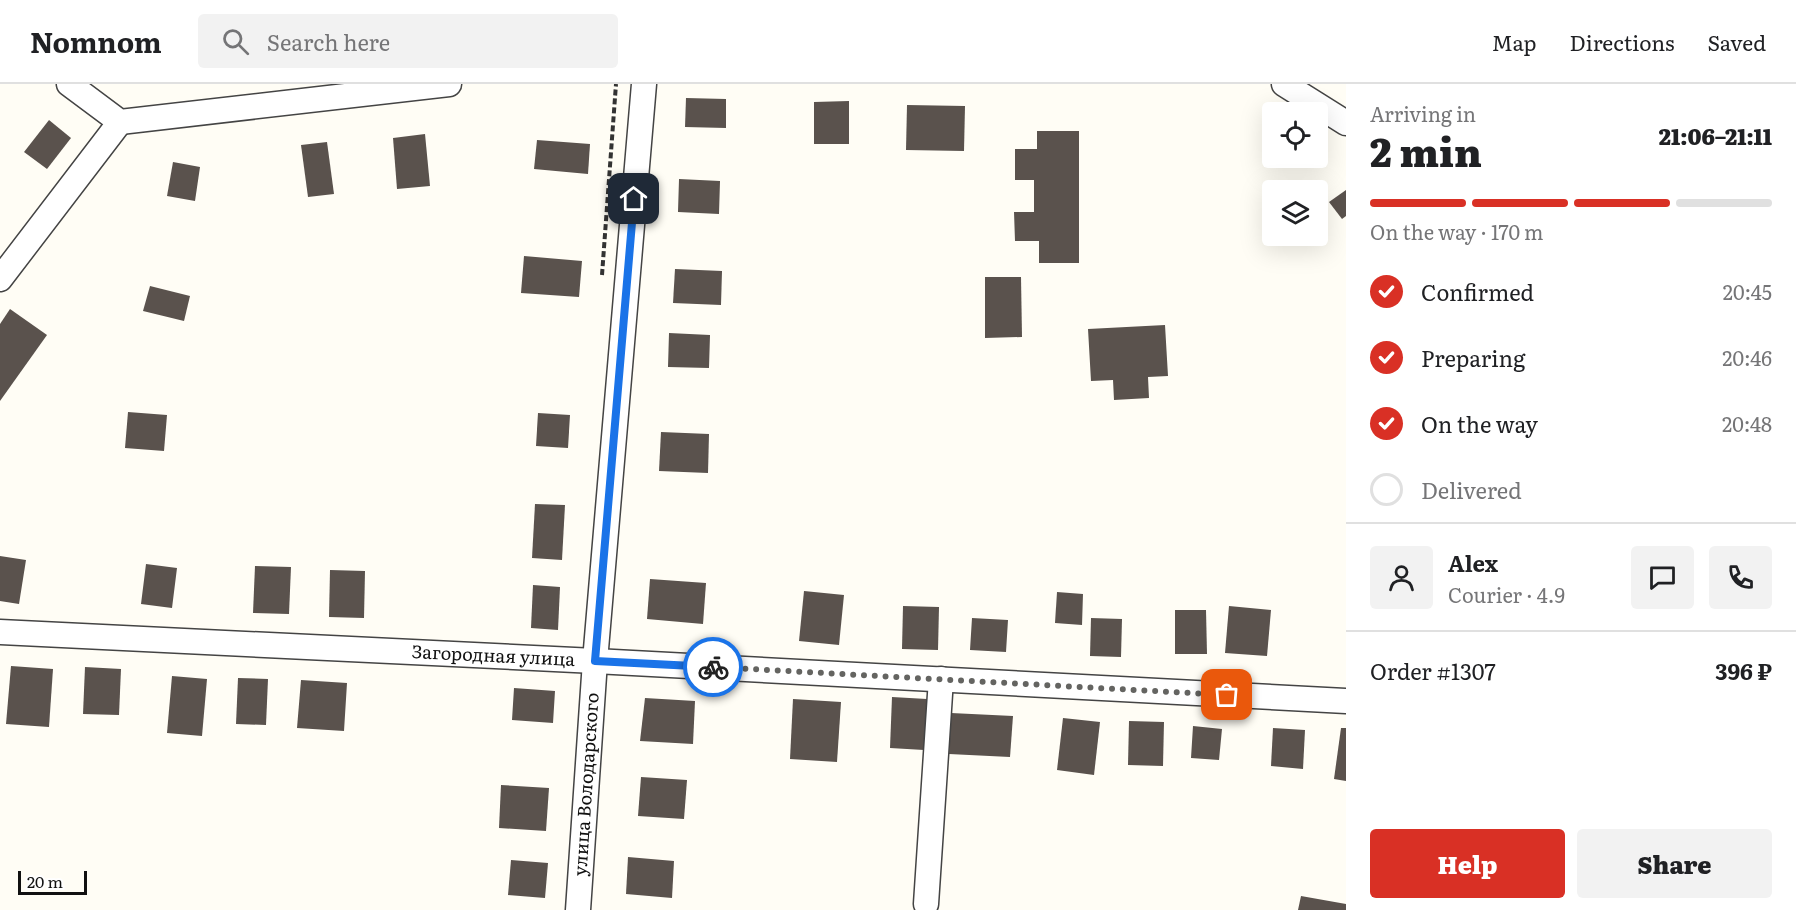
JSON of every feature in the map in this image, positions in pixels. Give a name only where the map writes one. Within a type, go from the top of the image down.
[{"type":"street","points":[[69,84],[120,122],[449,84]]},
{"type":"street","name":"улица Володарского","points":[[578,910],[595,661],[644,84]]},
{"type":"street","points":[[1294,87],[1346,123]]},
{"type":"street","points":[[0,279],[120,122]]},
{"type":"street","name":"Загородная улица","points":[[0,632],[1346,701]]},
{"type":"street","points":[[926,904],[940,680]]},
{"type":"building","points":[[686,98],[726,99],[726,128],[685,127]]},
{"type":"building","points":[[849,101],[849,144],[814,144],[814,102]]},
{"type":"building","points":[[907,105],[965,106],[964,151],[906,150]]},
{"type":"building","points":[[49,120],[71,138],[47,169],[24,152]]},
{"type":"building","points":[[1037,131],[1079,131],[1079,263],[1039,263],[1039,241],[1015,241],[1014,212],[1034,212],[1034,180],[1015,180],[1015,149],[1037,149]]},
{"type":"building","points":[[425,134],[430,186],[397,189],[393,138]]},
{"type":"building","points":[[537,140],[590,144],[588,174],[534,169]]},
{"type":"building","points":[[327,142],[334,194],[308,197],[301,145]]},
{"type":"building","points":[[173,162],[200,167],[195,201],[167,196]]},
{"type":"building","points":[[679,179],[720,181],[719,214],[678,212]]},
{"type":"building","points":[[1346,190],[1346,216],[1342,219],[1329,202]]},
{"type":"building","points":[[524,256],[582,261],[579,297],[521,293]]},
{"type":"building","points":[[675,269],[722,271],[721,305],[673,303]]},
{"type":"building","points":[[985,277],[1021,277],[1022,337],[985,338]]},
{"type":"building","points":[[150,286],[190,296],[184,321],[143,311]]},
{"type":"building","points":[[10,309],[47,335],[0,401],[0,324]]},
{"type":"building","points":[[1165,325],[1168,376],[1148,377],[1149,398],[1114,400],[1113,380],[1091,381],[1088,329]]},
{"type":"building","points":[[669,333],[710,335],[709,368],[668,367]]},
{"type":"building","points":[[128,412],[167,415],[164,451],[125,448]]},
{"type":"building","points":[[538,413],[570,415],[568,448],[536,446]]},
{"type":"building","points":[[661,432],[709,434],[708,473],[659,471]]},
{"type":"building","points":[[535,504],[565,505],[562,560],[532,558]]},
{"type":"building","points":[[0,556],[26,560],[19,604],[0,601]]},
{"type":"building","points":[[146,564],[177,568],[172,608],[141,604]]},
{"type":"building","points":[[255,566],[291,567],[289,614],[253,613]]},
{"type":"building","points":[[330,570],[365,571],[364,618],[329,617]]},
{"type":"building","points":[[650,579],[706,583],[703,624],[647,619]]},
{"type":"building","points":[[533,585],[560,587],[558,630],[531,628]]},
{"type":"building","points":[[804,591],[844,595],[839,645],[799,641]]},
{"type":"building","points":[[1057,592],[1083,594],[1082,625],[1055,623]]},
{"type":"building","points":[[903,606],[939,607],[938,650],[902,649]]},
{"type":"building","points":[[1229,606],[1271,610],[1267,656],[1225,653]]},
{"type":"building","points":[[1175,610],[1206,610],[1207,654],[1175,654]]},
{"type":"building","points":[[972,618],[1008,620],[1006,652],[970,650]]},
{"type":"building","points":[[1091,618],[1122,619],[1121,657],[1090,656]]},
{"type":"building","points":[[11,666],[53,669],[49,727],[6,724]]},
{"type":"building","points":[[85,667],[121,669],[119,715],[83,714]]},
{"type":"building","points":[[172,676],[207,679],[202,736],[167,733]]},
{"type":"building","points":[[238,678],[268,679],[266,725],[236,724]]},
{"type":"building","points":[[301,680],[347,683],[344,731],[297,728]]},
{"type":"building","points":[[514,688],[555,691],[553,723],[512,720]]},
{"type":"building","points":[[892,697],[927,699],[924,750],[890,748]]},
{"type":"building","points":[[645,698],[695,701],[693,744],[640,741]]},
{"type":"building","points":[[793,699],[841,702],[837,762],[790,759]]},
{"type":"building","points":[[951,713],[1013,716],[1010,757],[949,754]]},
{"type":"building","points":[[1063,718],[1100,722],[1094,775],[1057,770]]},
{"type":"building","points":[[1129,721],[1164,722],[1163,766],[1128,765]]},
{"type":"building","points":[[1193,726],[1222,729],[1219,760],[1191,758]]},
{"type":"building","points":[[1273,728],[1305,730],[1303,769],[1271,766]]},
{"type":"building","points":[[1341,728],[1346,728],[1346,781],[1334,779]]},
{"type":"building","points":[[641,777],[687,780],[684,819],[638,816]]},
{"type":"building","points":[[501,785],[549,788],[546,831],[499,828]]},
{"type":"building","points":[[628,857],[674,861],[672,898],[626,894]]},
{"type":"building","points":[[511,860],[548,863],[545,898],[508,895]]},
{"type":"building","points":[[1301,896],[1346,904],[1346,910],[1298,910]]},
{"type":"way so far","points":[[713,667],[1227,695]]},
{"type":"route","points":[[634,199],[595,661],[713,667]]}]
